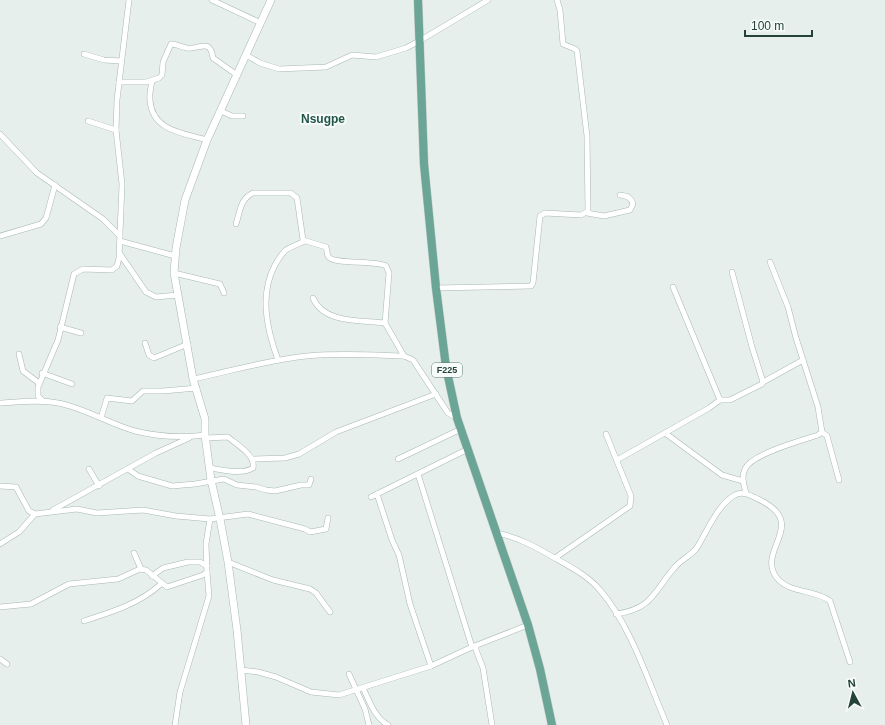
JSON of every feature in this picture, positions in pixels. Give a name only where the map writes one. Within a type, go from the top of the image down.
[{"type":"main road","name":"F225","points":[[418,0],[424,164],[436,288],[446,367],[457,418],[528,626],[540,669],[552,725]]},
{"type":"street","points":[[43,401],[38,396],[39,383],[42,373],[58,340],[74,274],[83,269],[112,270],[117,266],[120,254],[122,184],[116,130],[121,61],[129,0]]},
{"type":"street","points":[[212,0],[261,23]]},
{"type":"street","points":[[246,725],[228,562],[211,480],[205,437],[205,419],[197,388],[193,379],[188,344],[174,273],[175,256],[185,200],[207,140],[271,0]]},
{"type":"street","points":[[246,55],[260,63],[279,68],[326,67],[352,55],[376,57],[406,48],[488,0]]},
{"type":"street","points":[[557,0],[560,10],[563,44],[575,49],[577,52],[587,136],[589,208],[587,213]]},
{"type":"street","points":[[119,82],[152,81],[162,75],[163,62],[171,44],[186,48],[202,45],[207,47],[211,50],[213,58],[238,75]]},
{"type":"street","points":[[84,54],[104,60],[121,61]]},
{"type":"street","points":[[152,81],[150,101],[161,124],[169,130],[207,140]]},
{"type":"street","points":[[221,111],[232,116],[243,116]]},
{"type":"street","points":[[88,121],[116,130]]},
{"type":"street","points":[[0,134],[37,173],[103,219],[120,238],[175,256]]},
{"type":"street","points":[[0,236],[41,224],[46,218],[55,185]]},
{"type":"street","points":[[236,224],[242,202],[248,195],[253,193],[291,193],[297,198],[302,234],[305,241]]},
{"type":"street","points":[[436,288],[531,286],[533,283],[540,216],[545,213],[581,215],[587,213],[604,216],[630,210],[633,204],[632,200],[627,196],[620,195]]},
{"type":"street","points":[[278,360],[271,340],[266,303],[266,289],[279,258],[285,251],[305,241],[326,247],[327,256],[330,259],[337,261],[378,263],[386,266],[389,273],[385,322],[404,356]]},
{"type":"street","points":[[120,254],[146,292],[156,297],[178,295]]},
{"type":"street","points":[[770,262],[788,307],[818,407],[822,432],[827,436],[839,480]]},
{"type":"street","points":[[732,272],[763,382]]},
{"type":"street","points":[[174,273],[220,284],[224,293]]},
{"type":"street","points":[[673,287],[720,400]]},
{"type":"street","points":[[312,298],[316,306],[335,317],[385,322]]},
{"type":"street","points":[[60,327],[81,333]]},
{"type":"street","points":[[145,343],[149,355],[154,358],[188,344]]},
{"type":"street","points":[[19,354],[22,371],[39,383]]},
{"type":"street","points":[[193,379],[278,360],[332,354],[404,356],[413,360],[448,413],[457,418]]},
{"type":"street","points":[[617,460],[709,408],[720,400],[730,400],[762,384],[763,382],[803,360]]},
{"type":"street","points":[[42,373],[72,384]]},
{"type":"street","points":[[101,418],[107,398],[132,401],[143,391],[197,388]]},
{"type":"street","points":[[252,459],[286,458],[299,454],[336,432],[436,394]]},
{"type":"street","points":[[0,403],[43,401],[60,403],[134,430],[162,436],[228,437],[252,459],[254,463],[253,468],[250,470],[228,471],[210,468]]},
{"type":"street","points":[[398,459],[461,429]]},
{"type":"street","points":[[746,493],[743,481],[745,467],[749,462],[775,449],[818,435],[822,432]]},
{"type":"street","points":[[665,433],[722,475],[743,481]]},
{"type":"street","points":[[555,558],[630,506],[631,496],[606,434]]},
{"type":"street","points":[[49,512],[99,486],[156,453],[193,436]]},
{"type":"street","points":[[371,497],[468,449]]},
{"type":"street","points":[[89,469],[99,486]]},
{"type":"street","points":[[128,469],[138,476],[172,486],[224,479],[237,485],[276,491],[301,484],[309,485],[311,479]]},
{"type":"street","points":[[418,474],[474,646],[483,668],[492,725]]},
{"type":"street","points":[[0,486],[16,487],[29,512],[35,514],[78,509],[97,513],[143,510],[161,512],[176,516],[220,519],[248,514],[306,529],[310,532],[326,529],[328,518]]},
{"type":"street","points":[[616,614],[635,610],[651,599],[676,566],[696,548],[717,514],[732,497],[736,494],[746,493],[771,505],[778,512],[781,535],[772,560],[776,576],[787,586],[830,601],[850,662]]},
{"type":"street","points":[[377,494],[392,540],[399,555],[410,604],[431,666]]},
{"type":"street","points":[[0,544],[19,532],[29,523],[35,514]]},
{"type":"street","points":[[175,725],[180,692],[209,596],[206,544],[210,519]]},
{"type":"street","points":[[497,533],[514,536],[555,558],[583,575],[599,589],[627,631],[667,725]]},
{"type":"street","points":[[134,553],[141,569]]},
{"type":"street","points":[[152,576],[163,568],[188,562],[200,562],[208,566]]},
{"type":"street","points":[[228,562],[273,580],[310,590],[316,593],[330,612]]},
{"type":"street","points":[[0,607],[31,604],[69,584],[118,579],[141,569],[146,570],[161,584],[170,587],[207,572]]},
{"type":"street","points":[[84,622],[132,604],[151,594],[161,584]]},
{"type":"street","points":[[241,670],[258,672],[276,677],[311,692],[339,695],[431,666],[474,646],[528,626]]},
{"type":"street","points":[[0,659],[7,664]]},
{"type":"street","points":[[349,674],[365,709],[369,725]]},
{"type":"street","points":[[363,688],[375,714],[380,720],[388,725]]},
{"type":"district","name":"Nsugpe","points":[[323,119]]}]
